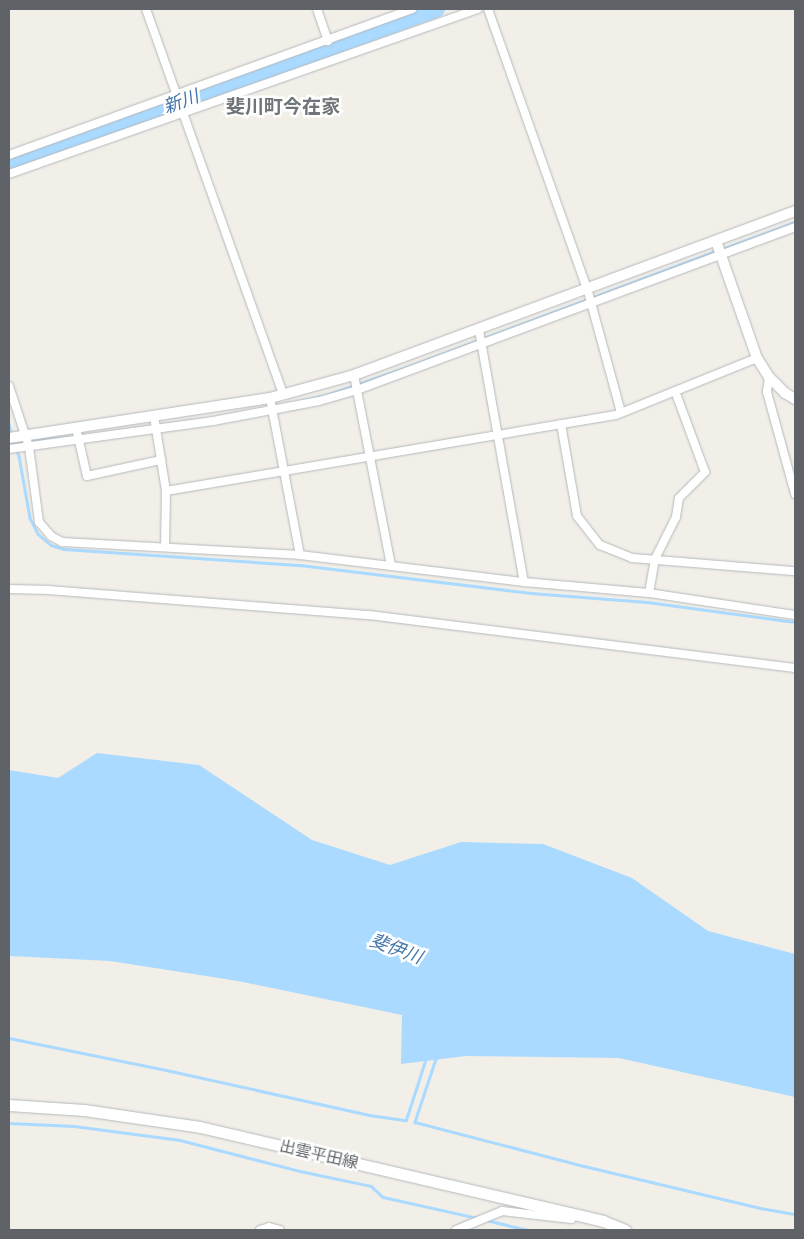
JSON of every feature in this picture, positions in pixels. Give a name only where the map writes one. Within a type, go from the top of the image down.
[{"type":"main road","name":"出雲平田線","points":[[9,1105],[93,1111],[200,1126],[602,1221],[625,1230]]},
{"type":"street","points":[[146,9],[283,394]]},
{"type":"street","points":[[317,9],[328,41]]},
{"type":"street","points":[[9,155],[412,9]]},
{"type":"street","points":[[9,174],[182,110],[478,9]]},
{"type":"street","points":[[488,9],[587,288],[622,412]]},
{"type":"street","points":[[9,438],[270,398],[354,375],[716,242],[795,211]]},
{"type":"street","points":[[9,449],[78,441],[272,412],[357,390],[795,227]]},
{"type":"street","points":[[716,242],[757,358],[769,377],[785,393],[795,399]]},
{"type":"street","points":[[479,330],[524,582]]},
{"type":"street","points":[[166,491],[622,412],[757,358]]},
{"type":"street","points":[[354,375],[391,565]]},
{"type":"street","points":[[769,377],[766,392],[795,494]]},
{"type":"street","points":[[9,386],[29,446],[39,522],[51,536],[62,542],[300,555],[524,582],[649,593],[795,614]]},
{"type":"street","points":[[649,593],[655,559],[676,517],[679,498],[705,472],[675,391]]},
{"type":"street","points":[[270,398],[300,555]]},
{"type":"street","points":[[154,416],[166,491],[165,547]]},
{"type":"street","points":[[561,424],[577,516],[600,545],[632,558],[795,570]]},
{"type":"street","points":[[76,428],[87,476],[162,460]]},
{"type":"street","points":[[9,589],[49,590],[369,615],[795,668]]},
{"type":"street","points":[[456,1230],[502,1211],[591,1222],[602,1221]]},
{"type":"street","points":[[260,1230],[269,1227],[280,1230]]},
{"type":"water","name":"斐伊川","points":[[97,753],[199,765],[312,840],[390,865],[461,842],[543,844],[632,878],[708,931],[795,954],[795,1097],[619,1058],[466,1056],[401,1064],[402,1015],[238,981],[110,961],[9,956],[9,770],[58,778]]},
{"type":"waterway","name":"新川","points":[[9,164],[437,9]]},
{"type":"waterway","points":[[722,249],[795,222]]},
{"type":"waterway","points":[[301,401],[329,394],[407,367],[716,251]]},
{"type":"waterway","points":[[123,430],[202,419]]},
{"type":"waterway","points":[[9,424],[12,435]]},
{"type":"waterway","points":[[9,444],[76,436]]},
{"type":"waterway","points":[[14,440],[19,456],[30,518],[38,534],[51,545],[64,549],[300,565],[531,593],[647,602],[795,622]]},
{"type":"waterway","points":[[9,1038],[171,1071],[369,1115],[406,1120],[426,1058]]},
{"type":"waterway","points":[[437,1056],[415,1122],[584,1166],[760,1208],[795,1214]]},
{"type":"waterway","points":[[9,1123],[74,1126],[180,1140],[300,1171],[371,1186],[383,1197],[478,1218]]},
{"type":"waterway","points":[[486,1220],[528,1230]]},
{"type":"district","name":"斐川町今在家","points":[[283,107]]}]
